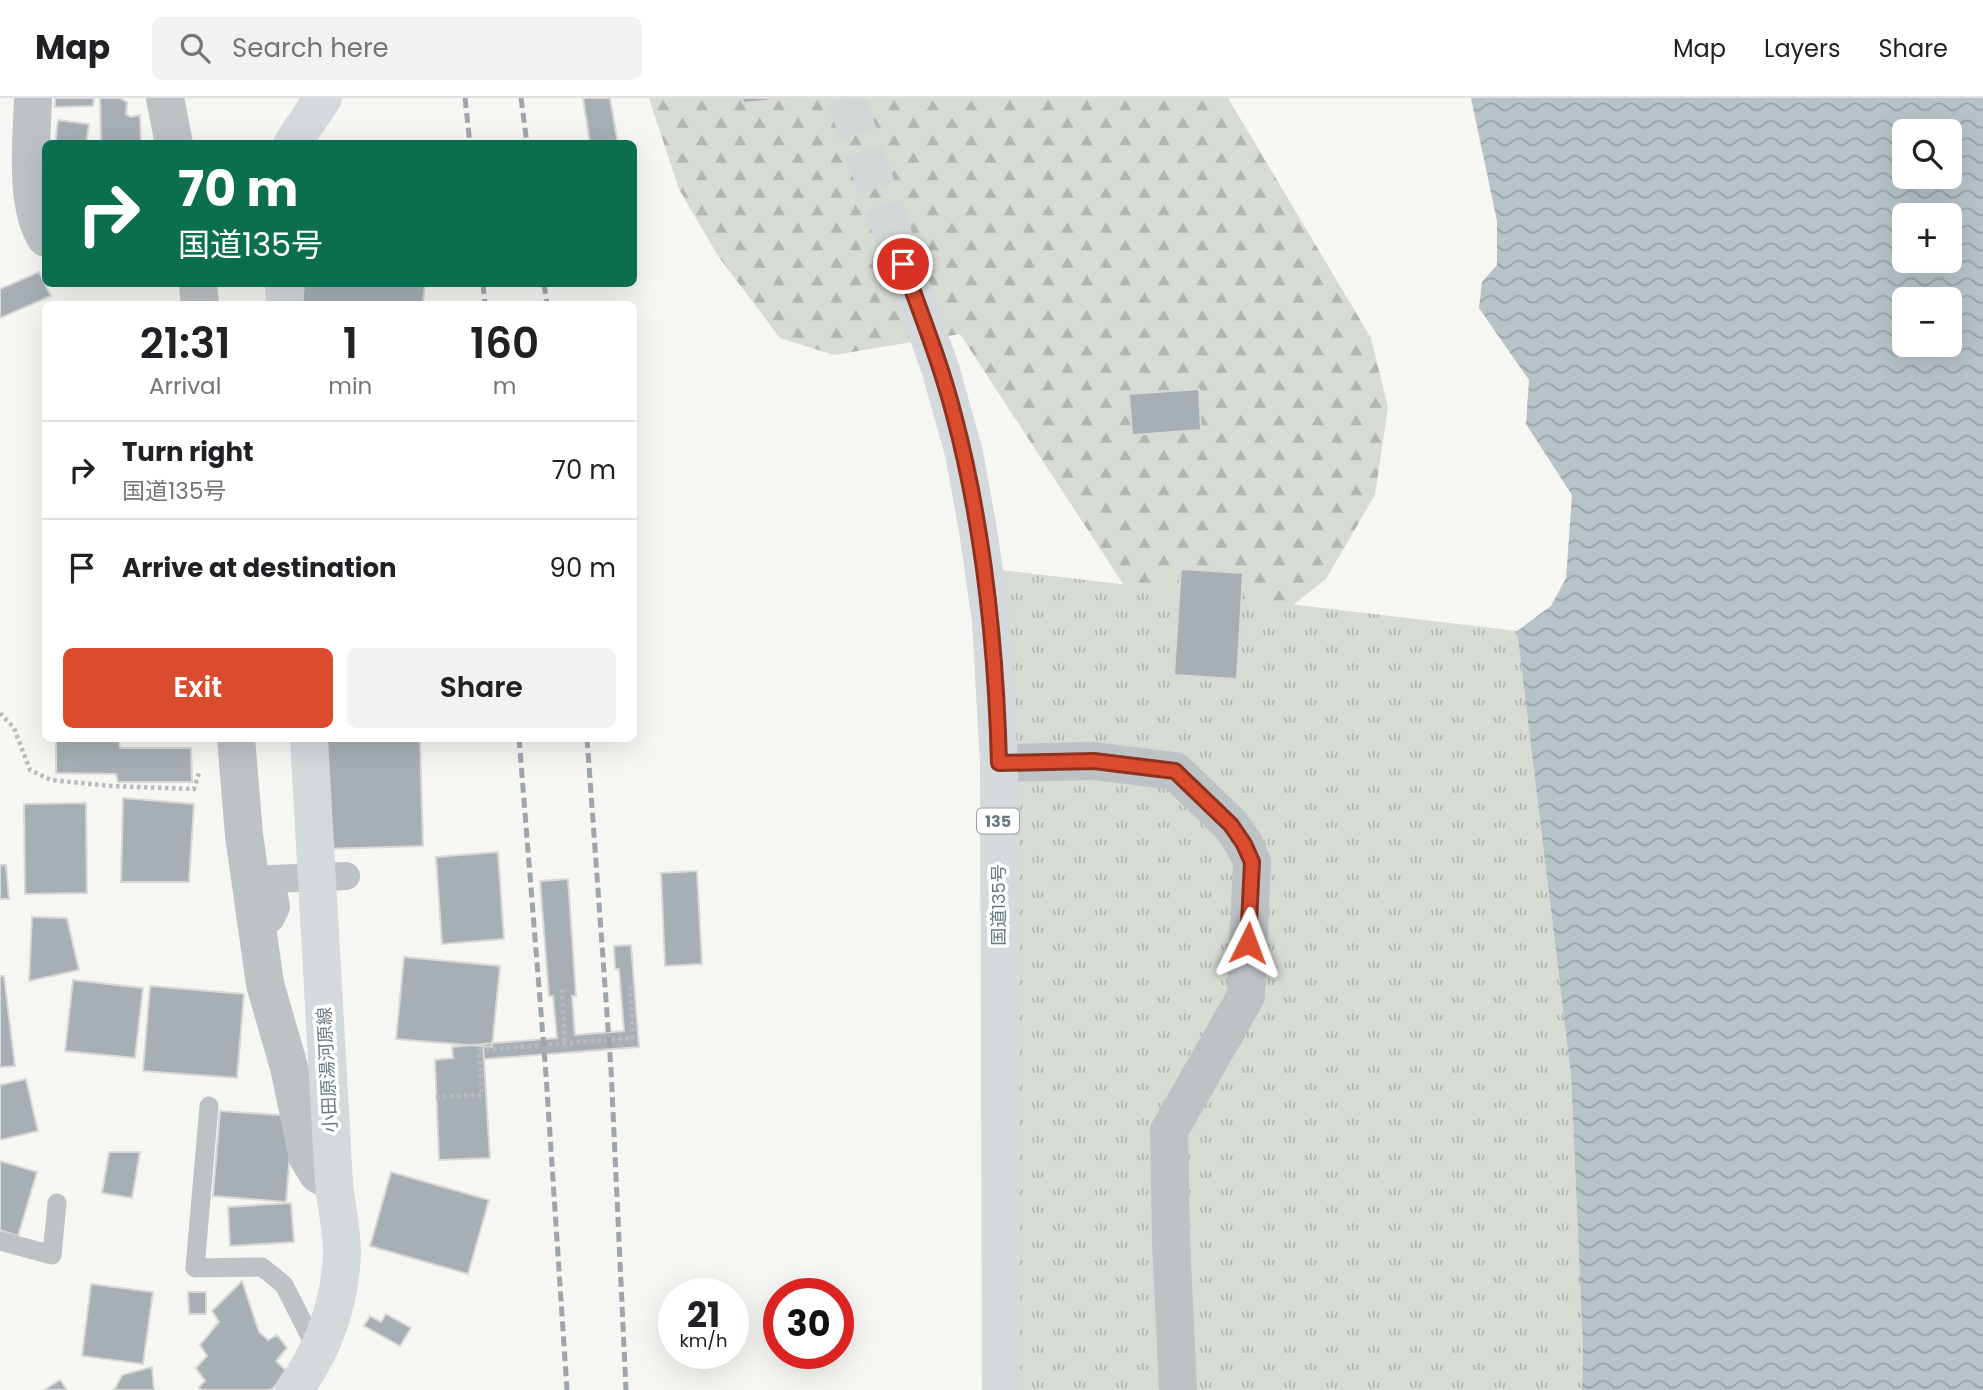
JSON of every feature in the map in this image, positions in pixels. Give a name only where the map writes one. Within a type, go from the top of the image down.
[{"type":"main road","points":[[295,140],[323,98]]},
{"type":"main road","name":"国道135号","points":[[903,264],[954,414],[972,492],[991,621],[999,763],[1001,1390]]},
{"type":"main road","name":"小田原湯河原線","points":[[294,1390],[318,1352],[335,1312],[342,1252],[334,1183],[309,742]]},
{"type":"street","points":[[33,98],[30,177],[42,231]]},
{"type":"street","points":[[165,98],[173,140]]},
{"type":"street","points":[[236,742],[244,835],[265,984],[289,1067],[308,1158],[318,1174],[334,1183]]},
{"type":"street","points":[[999,763],[1094,761],[1175,771],[1231,825],[1252,862],[1245,996],[1169,1131],[1178,1390]]},
{"type":"street","points":[[257,919],[271,918],[276,907],[271,879],[346,876]]},
{"type":"lane","points":[[209,1106],[195,1268],[262,1267],[284,1285],[318,1352]]},
{"type":"lane","points":[[0,1241],[51,1255],[57,1203]]},
{"type":"path","points":[[0,713],[14,728],[30,770],[51,780],[111,786],[194,789],[201,767]]},
{"type":"path","points":[[436,1097],[482,1095],[479,1050],[633,1038],[629,985]]},
{"type":"path","points":[[562,989],[565,1043]]},
{"type":"green space","points":[[649,98],[1228,98],[1371,338],[1388,407],[1375,495],[1326,579],[1261,630],[1140,610],[960,334],[834,355],[780,338],[718,256],[679,189]]},
{"type":"green space","points":[[984,568],[1517,631],[1571,1075],[1583,1348],[1582,1390],[1009,1390]]},
{"type":"water","points":[[1471,98],[1983,98],[1983,1390],[1582,1390],[1583,1348],[1571,1075],[1517,631],[1551,606],[1566,578],[1572,495],[1526,424],[1529,380],[1479,308],[1482,282],[1497,265],[1497,221]]},
{"type":"building","points":[[55,98],[94,98],[93,106],[55,107]]},
{"type":"building","points":[[100,98],[120,98],[127,102],[126,114],[131,117],[140,115],[141,140],[101,140]]},
{"type":"building","points":[[583,98],[610,98],[617,140],[589,140]]},
{"type":"building","points":[[742,98],[791,98],[743,103]]},
{"type":"building","points":[[58,120],[89,124],[87,140],[56,140]]},
{"type":"building","points":[[39,272],[42,287],[46,287],[51,296],[0,318],[0,289]]},
{"type":"building","points":[[304,287],[425,287],[423,301],[302,301]]},
{"type":"building","points":[[1199,389],[1201,430],[1132,435],[1129,394]]},
{"type":"building","points":[[1181,569],[1243,573],[1237,679],[1174,675]]},
{"type":"building","points":[[56,742],[119,742],[120,748],[191,748],[192,782],[118,782],[116,774],[56,773]]},
{"type":"building","points":[[317,742],[420,742],[423,846],[321,849]]},
{"type":"building","points":[[123,798],[194,804],[189,882],[121,882]]},
{"type":"building","points":[[86,803],[87,893],[25,894],[24,804]]},
{"type":"building","points":[[498,852],[504,939],[442,944],[436,857]]},
{"type":"building","points":[[0,865],[6,865],[9,899],[0,899]]},
{"type":"building","points":[[697,871],[702,964],[665,966],[661,873]]},
{"type":"building","points":[[568,879],[576,996],[572,996],[575,1035],[624,1031],[619,969],[615,969],[614,946],[631,945],[639,1047],[484,1059],[483,1044],[557,1038],[553,996],[549,996],[540,881]]},
{"type":"building","points":[[32,917],[67,918],[79,970],[29,981]]},
{"type":"building","points":[[404,957],[500,966],[492,1047],[396,1039]]},
{"type":"building","points":[[0,976],[4,976],[15,1066],[0,1067]]},
{"type":"building","points":[[73,980],[143,988],[135,1058],[65,1051]]},
{"type":"building","points":[[150,986],[244,994],[237,1078],[143,1071]]},
{"type":"building","points":[[483,1044],[490,1158],[439,1160],[435,1060],[453,1058],[452,1047]]},
{"type":"building","points":[[26,1079],[38,1131],[0,1140],[0,1085]]},
{"type":"building","points":[[220,1111],[293,1116],[286,1202],[213,1196]]},
{"type":"building","points":[[109,1152],[140,1152],[132,1198],[102,1193]]},
{"type":"building","points":[[0,1161],[37,1172],[18,1236],[0,1230]]},
{"type":"building","points":[[391,1172],[489,1200],[468,1274],[370,1246]]},
{"type":"building","points":[[291,1203],[294,1242],[230,1246],[228,1207]]},
{"type":"building","points":[[242,1281],[259,1332],[268,1340],[277,1335],[287,1348],[276,1361],[288,1373],[271,1390],[201,1390],[199,1387],[205,1381],[196,1368],[207,1356],[200,1345],[219,1322],[212,1311]]},
{"type":"building","points":[[91,1284],[153,1292],[143,1364],[82,1356]]},
{"type":"building","points":[[188,1292],[206,1292],[206,1314],[189,1314]]},
{"type":"building","points":[[386,1314],[411,1328],[400,1346],[364,1326],[370,1316],[381,1322]]},
{"type":"building","points":[[152,1367],[154,1390],[113,1390],[122,1375]]},
{"type":"building","points":[[60,1380],[67,1390],[44,1390]]},
{"type":"tunnel","points":[[846,98],[903,264]]},
{"type":"railway","points":[[465,98],[470,140]]},
{"type":"railway","points":[[521,98],[526,140]]},
{"type":"railway","points":[[483,287],[485,301]]},
{"type":"railway","points":[[544,287],[547,301]]},
{"type":"railway","points":[[519,742],[546,1075],[567,1390]]},
{"type":"railway","points":[[587,742],[611,1069],[626,1390]]},
{"type":"route","points":[[903,264],[954,414],[972,492],[991,621],[999,763],[1094,761],[1175,771],[1231,825],[1252,862],[1248,943]]}]
